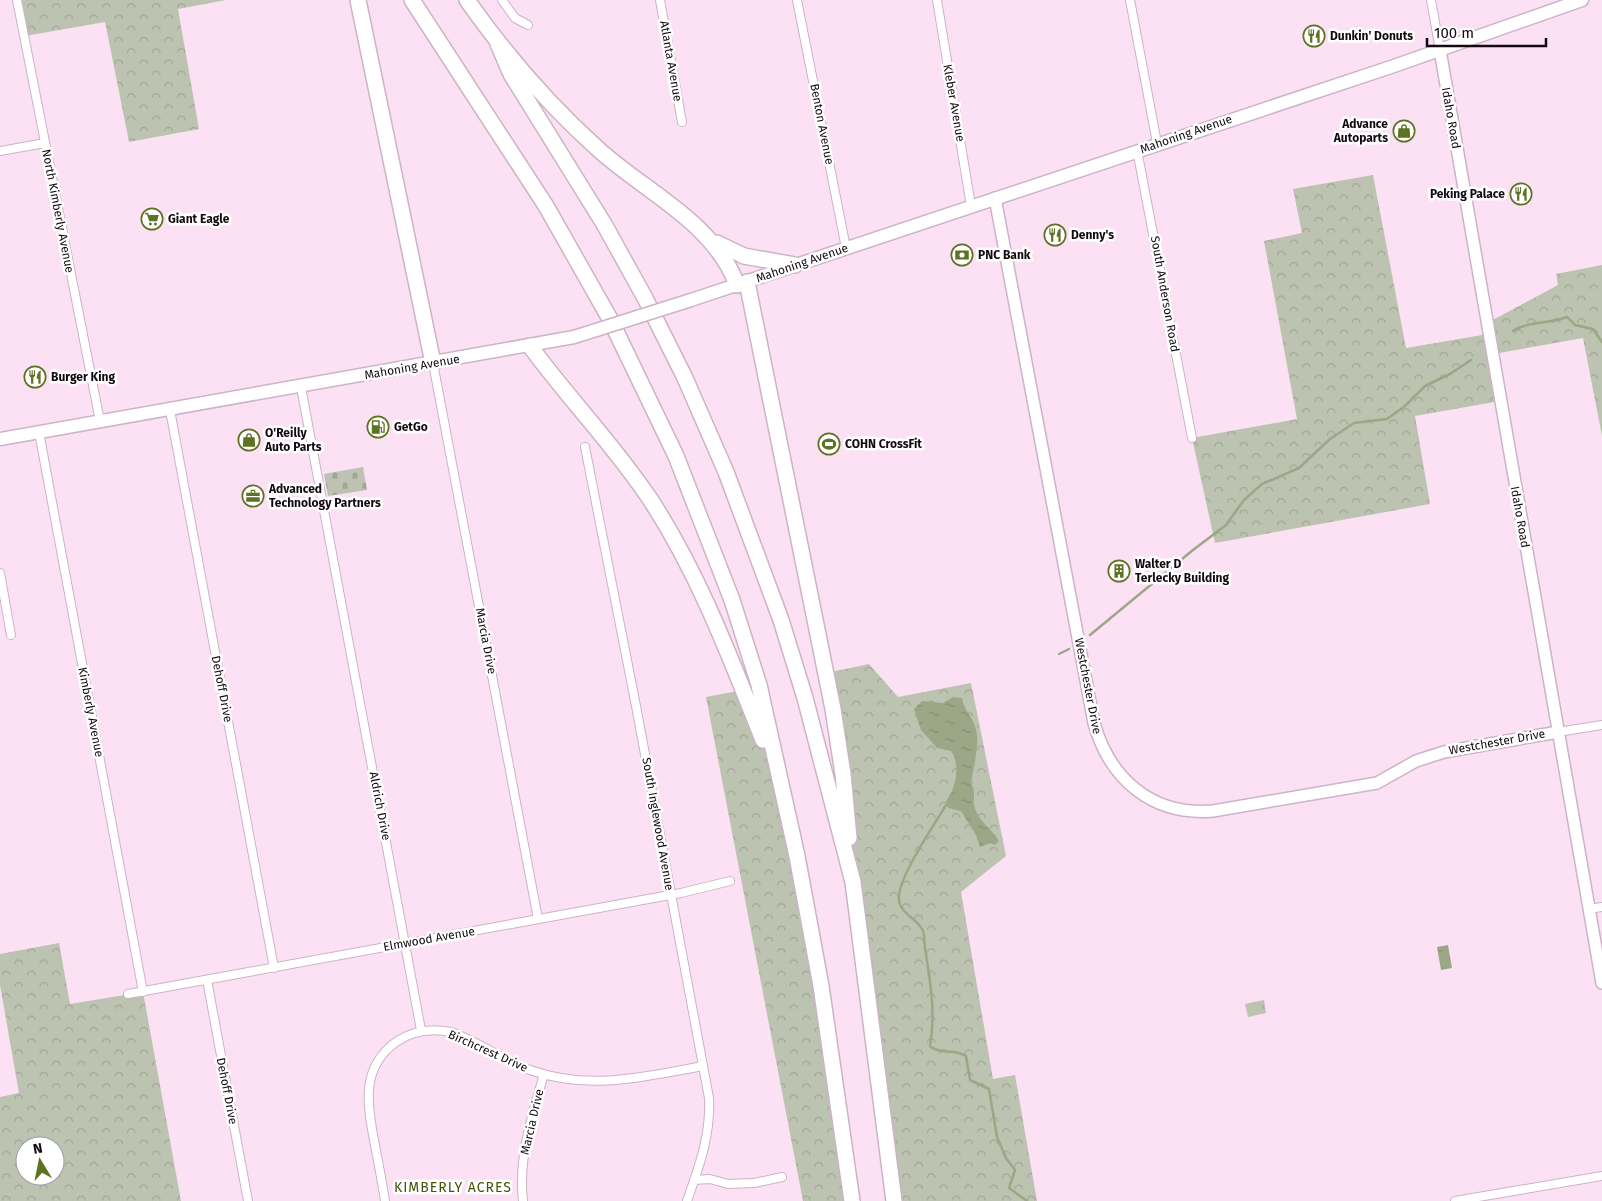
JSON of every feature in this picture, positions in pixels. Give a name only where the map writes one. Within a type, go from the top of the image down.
[{"type":"highway","points":[[358,0],[433,363]]},
{"type":"highway","points":[[412,0],[567,241],[647,393],[698,511],[732,600],[759,685],[810,920],[852,1201]]},
{"type":"highway","points":[[467,0],[498,44],[559,111],[599,150],[709,238],[744,256],[795,265]]},
{"type":"highway","points":[[498,44],[511,74],[604,224],[645,298],[685,378],[723,464],[781,620],[805,698],[854,882]]},
{"type":"highway","points":[[709,238],[742,284],[833,709],[843,774],[854,882],[894,1201]]},
{"type":"highway","points":[[530,346],[631,472],[673,536],[716,622],[779,778]]},
{"type":"main road","name":"Mahoning Avenue","points":[[0,439],[574,337],[742,284],[1157,143],[1440,50],[1582,0]]},
{"type":"street","name":"North Kimberly Avenue","points":[[18,0],[100,421]]},
{"type":"street","points":[[502,0],[515,18],[528,26]]},
{"type":"street","name":"Atlanta Avenue","points":[[660,0],[682,122]]},
{"type":"street","name":"Benton Avenue","points":[[797,0],[846,248]]},
{"type":"street","name":"Kleber Avenue","points":[[937,0],[971,206]]},
{"type":"street","points":[[1130,0],[1157,143]]},
{"type":"street","points":[[1431,0],[1440,50]]},
{"type":"street","name":"Idaho Road","points":[[1440,50],[1602,984]]},
{"type":"street","points":[[0,151],[45,144]]},
{"type":"street","name":"South Anderson Road","points":[[1137,150],[1192,438]]},
{"type":"street","name":"Westchester Drive","points":[[995,198],[1094,723],[1105,754],[1128,783],[1148,797],[1170,807],[1196,811],[1214,811],[1377,782],[1416,762],[1444,752],[1558,732]]},
{"type":"street","name":"Marcia Drive","points":[[433,363],[538,919]]},
{"type":"street","name":"Aldrich Drive","points":[[301,387],[421,1030]]},
{"type":"street","name":"Dehoff Drive","points":[[170,410],[274,968]]},
{"type":"street","name":"Kimberly Avenue","points":[[39,432],[143,992]]},
{"type":"street","name":"South Inglewood Avenue","points":[[585,447],[671,894],[708,1098],[709,1121],[706,1143],[687,1201]]},
{"type":"street","points":[[0,573],[11,635]]},
{"type":"street","points":[[1558,732],[1602,725]]},
{"type":"street","name":"Elmwood Avenue","points":[[128,994],[406,944],[730,881]]},
{"type":"street","points":[[1589,909],[1602,907]]},
{"type":"street","name":"Dehoff Drive","points":[[207,980],[248,1201]]},
{"type":"street","points":[[386,1201],[368,1109],[369,1082],[376,1064],[391,1046],[421,1030]]},
{"type":"street","name":"Birchcrest Drive","points":[[421,1030],[437,1030],[458,1034],[520,1066],[575,1081],[608,1082],[703,1066]]},
{"type":"street","name":"Marcia Drive","points":[[523,1201],[522,1168],[525,1143],[544,1074]]},
{"type":"street","points":[[1455,1201],[1602,1176]]},
{"type":"street","points":[[694,1180],[710,1179],[728,1184],[754,1183],[782,1177]]},
{"type":"green space","points":[[17,0],[226,0],[178,9],[199,129],[129,142],[105,22],[25,36]]},
{"type":"green space","points":[[1373,175],[1406,348],[1488,334],[1487,323],[1558,285],[1556,274],[1602,265],[1602,436],[1583,338],[1493,354],[1500,401],[1415,416],[1430,504],[1215,543],[1192,438],[1297,419],[1264,241],[1302,233],[1293,189]]},
{"type":"green space","points":[[363,467],[367,490],[328,496],[324,474]]},
{"type":"green space","points":[[869,664],[898,697],[971,683],[1006,856],[961,892],[993,1079],[1015,1075],[1037,1201],[894,1201],[826,673]]},
{"type":"green space","points":[[743,690],[779,778],[852,1201],[803,1201],[706,697]]},
{"type":"green space","points":[[59,943],[70,1004],[143,992],[181,1201],[0,1201],[0,1097],[19,1093],[0,985],[0,954]]},
{"type":"green space","points":[[1264,1000],[1266,1013],[1248,1017],[1245,1004]]},
{"type":"water","points":[[953,697],[962,698],[977,733],[977,747],[971,784],[974,791],[974,804],[978,815],[999,841],[995,845],[990,843],[980,847],[976,835],[961,811],[948,808],[946,801],[955,783],[956,776],[954,757],[951,751],[937,748],[921,730],[914,709],[922,701],[943,703]]},
{"type":"water","points":[[1448,945],[1452,968],[1441,970],[1437,947]]},
{"type":"waterway","points":[[1513,331],[1532,324],[1567,317],[1575,325],[1593,329],[1602,342]]},
{"type":"waterway","points":[[1090,635],[1226,525],[1244,500],[1262,484],[1299,468],[1330,439],[1354,423],[1387,419],[1405,406],[1425,386],[1450,374],[1471,360]]},
{"type":"waterway","points":[[1059,654],[1069,649]]},
{"type":"waterway","points":[[946,805],[904,879],[900,891],[900,905],[924,933],[932,1009],[930,1046],[934,1049],[957,1052],[966,1056],[970,1080],[989,1089],[997,1137],[1006,1158],[1015,1170],[1009,1188],[1027,1201]]},
{"type":"place","name":"Dunkin' Donuts","points":[[1314,36]]},
{"type":"place","name":"Advance Autoparts","points":[[1404,131]]},
{"type":"place","name":"Peking Palace","points":[[1521,194]]},
{"type":"place","name":"Giant Eagle","points":[[152,219]]},
{"type":"place","name":"Denny's","points":[[1055,235]]},
{"type":"place","name":"PNC Bank","points":[[962,255]]},
{"type":"place","name":"Burger King","points":[[35,377]]},
{"type":"place","name":"GetGo","points":[[378,427]]},
{"type":"place","name":"O'Reilly Auto Parts","points":[[249,440]]},
{"type":"place","name":"COHN CrossFit","points":[[829,444]]},
{"type":"place","name":"Advanced Technology Partners","points":[[253,496]]},
{"type":"place","name":"Walter D Terlecky Building","points":[[1119,571]]},
{"type":"district","name":"KIMBERLY ACRES","points":[[453,1187]]}]
